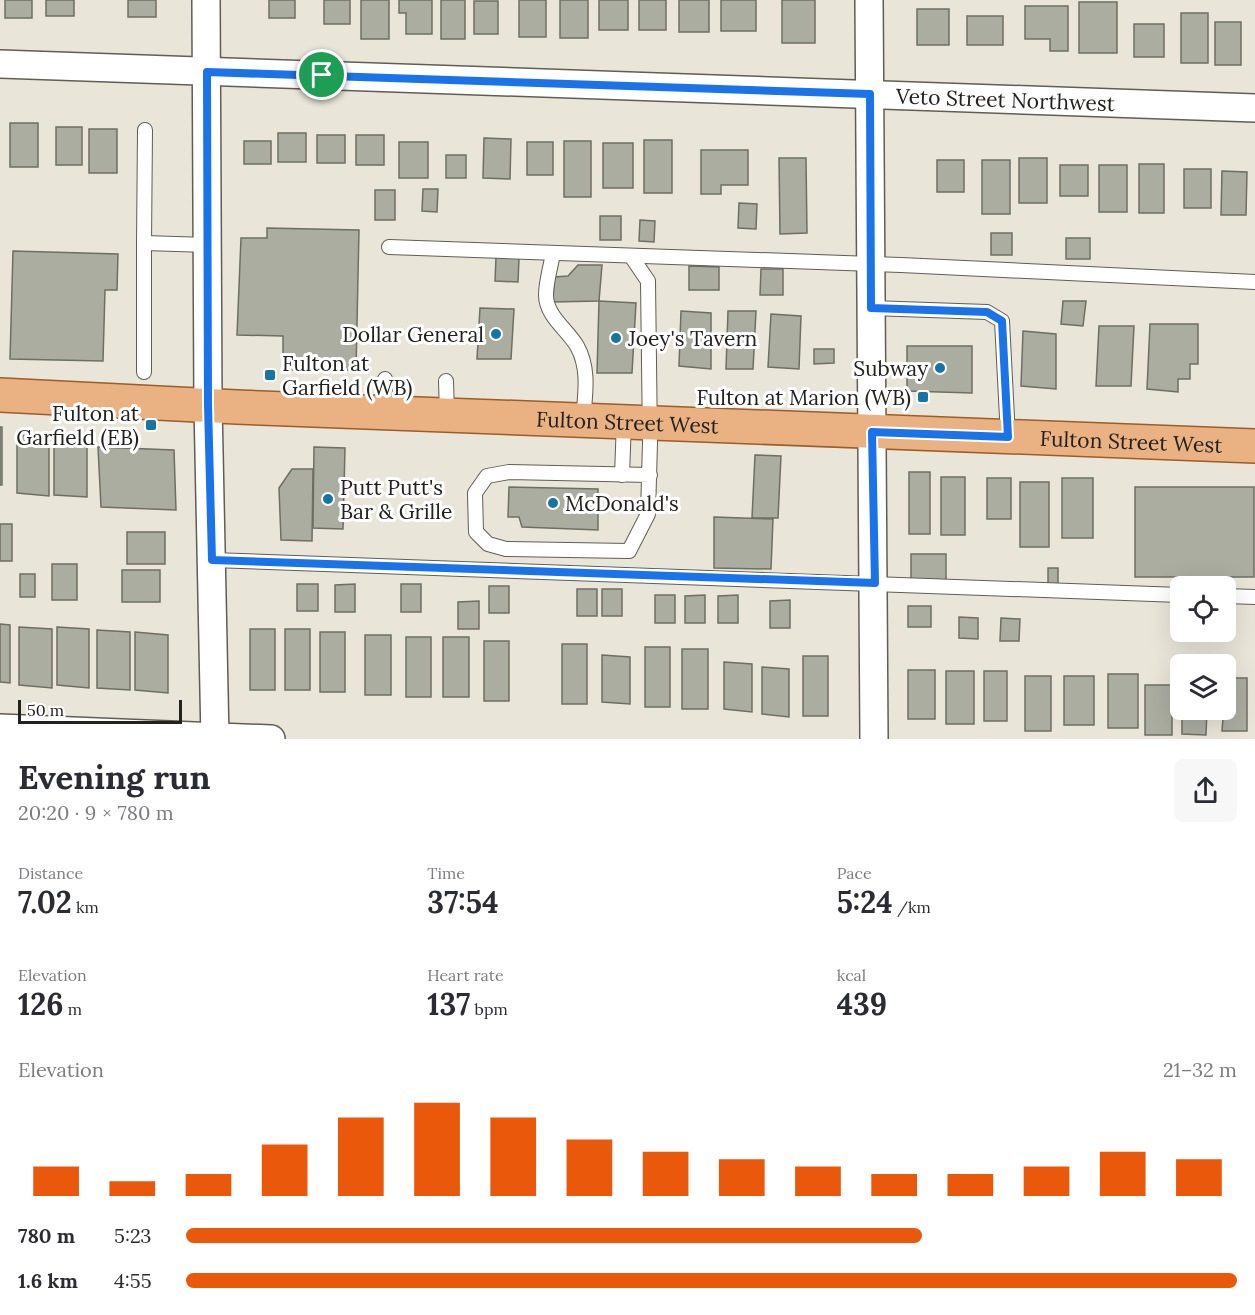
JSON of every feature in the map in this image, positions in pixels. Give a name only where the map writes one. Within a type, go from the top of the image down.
[{"type":"main road","name":"Fulton Street West","points":[[0,395],[447,415],[1255,446]]},
{"type":"street","points":[[206,0],[208,405],[215,738]]},
{"type":"street","points":[[868,0],[875,583],[874,739]]},
{"type":"street","name":"Veto Street Northwest","points":[[0,64],[1255,108]]},
{"type":"street","points":[[0,728],[271,739]]},
{"type":"lane","points":[[144,372],[145,130]]},
{"type":"lane","points":[[144,243],[208,245]]},
{"type":"lane","points":[[389,247],[871,264],[1255,282]]},
{"type":"lane","points":[[553,253],[546,295],[555,318],[577,347],[586,371],[583,420]]},
{"type":"lane","points":[[622,475],[637,421],[648,281],[631,256]]},
{"type":"lane","points":[[871,308],[987,312],[998,316],[1002,321],[1008,437]]},
{"type":"lane","points":[[384,412],[385,379]]},
{"type":"lane","points":[[446,381],[447,415]]},
{"type":"lane","points":[[637,421],[650,476],[648,514],[629,551],[506,549],[488,544],[476,532],[474,493],[487,476],[497,474],[650,476]]},
{"type":"lane","points":[[212,560],[1170,594]]},
{"type":"lane","points":[[1236,596],[1255,597]]},
{"type":"building","points":[[5,0],[32,0],[32,18],[5,18]]},
{"type":"building","points":[[46,0],[74,0],[74,16],[46,16]]},
{"type":"building","points":[[128,0],[156,0],[156,17],[128,17]]},
{"type":"building","points":[[269,0],[295,0],[295,18],[269,18]]},
{"type":"building","points":[[324,0],[350,0],[350,24],[324,24]]},
{"type":"building","points":[[361,0],[389,0],[389,39],[361,39]]},
{"type":"building","points":[[399,0],[432,0],[432,34],[406,34],[406,13],[399,13]]},
{"type":"building","points":[[441,0],[465,0],[465,39],[441,39]]},
{"type":"building","points":[[519,0],[546,0],[546,37],[519,37]]},
{"type":"building","points":[[560,0],[588,0],[588,38],[560,38]]},
{"type":"building","points":[[599,0],[628,0],[628,30],[599,30]]},
{"type":"building","points":[[639,0],[666,0],[666,30],[639,30]]},
{"type":"building","points":[[679,0],[709,0],[709,32],[679,32]]},
{"type":"building","points":[[721,0],[756,0],[756,31],[721,31]]},
{"type":"building","points":[[782,0],[815,0],[815,43],[782,43]]},
{"type":"building","points":[[474,1],[498,1],[498,34],[474,34]]},
{"type":"building","points":[[1079,2],[1117,2],[1117,53],[1079,53]]},
{"type":"building","points":[[1025,6],[1068,6],[1068,51],[1050,51],[1050,39],[1025,39]]},
{"type":"building","points":[[917,9],[949,9],[949,45],[917,45]]},
{"type":"building","points":[[1181,13],[1208,13],[1208,63],[1181,63]]},
{"type":"building","points":[[967,16],[1003,16],[1003,45],[967,45]]},
{"type":"building","points":[[1215,22],[1241,22],[1241,65],[1215,65]]},
{"type":"building","points":[[1134,24],[1164,24],[1164,57],[1134,57]]},
{"type":"building","points":[[10,123],[38,123],[38,167],[10,167]]},
{"type":"building","points":[[56,127],[82,127],[82,165],[56,165]]},
{"type":"building","points":[[89,129],[117,129],[117,173],[89,173]]},
{"type":"building","points":[[278,133],[306,133],[306,162],[278,162]]},
{"type":"building","points":[[317,135],[345,135],[345,163],[317,163]]},
{"type":"building","points":[[356,135],[384,135],[384,165],[356,165]]},
{"type":"building","points":[[484,138],[511,139],[510,179],[483,178]]},
{"type":"building","points":[[644,140],[672,140],[672,193],[644,193]]},
{"type":"building","points":[[244,141],[271,141],[271,164],[244,164]]},
{"type":"building","points":[[564,141],[591,141],[591,197],[564,197]]},
{"type":"building","points":[[399,142],[428,142],[428,178],[399,178]]},
{"type":"building","points":[[527,142],[553,142],[553,175],[527,175]]},
{"type":"building","points":[[603,143],[633,143],[633,188],[603,188]]},
{"type":"building","points":[[701,150],[748,150],[748,185],[721,185],[721,194],[701,194]]},
{"type":"building","points":[[446,155],[466,155],[466,178],[446,178]]},
{"type":"building","points":[[779,158],[806,158],[807,233],[780,234]]},
{"type":"building","points":[[1019,158],[1047,158],[1047,203],[1019,203]]},
{"type":"building","points":[[937,160],[964,160],[964,192],[937,192]]},
{"type":"building","points":[[982,160],[1010,160],[1010,214],[982,214]]},
{"type":"building","points":[[1139,164],[1164,164],[1164,213],[1139,213]]},
{"type":"building","points":[[1060,165],[1088,165],[1088,196],[1060,196]]},
{"type":"building","points":[[1099,165],[1127,165],[1127,212],[1099,212]]},
{"type":"building","points":[[1184,169],[1211,169],[1211,208],[1184,208]]},
{"type":"building","points":[[1222,171],[1247,172],[1246,215],[1221,215]]},
{"type":"building","points":[[423,189],[438,189],[437,212],[422,211]]},
{"type":"building","points":[[375,190],[395,190],[395,220],[375,220]]},
{"type":"building","points":[[739,203],[757,204],[756,229],[738,228]]},
{"type":"building","points":[[600,216],[621,216],[621,240],[600,240]]},
{"type":"building","points":[[640,220],[655,221],[654,242],[639,241]]},
{"type":"building","points":[[267,228],[359,230],[356,370],[283,370],[283,336],[237,335],[241,238],[267,238]]},
{"type":"building","points":[[991,233],[1012,233],[1012,255],[991,255]]},
{"type":"building","points":[[1066,238],[1090,238],[1090,259],[1066,259]]},
{"type":"building","points":[[13,251],[118,254],[117,290],[105,290],[103,361],[10,359]]},
{"type":"building","points":[[496,257],[519,258],[518,282],[495,281]]},
{"type":"building","points":[[578,265],[602,265],[599,301],[553,302],[554,277],[568,276]]},
{"type":"building","points":[[689,266],[719,267],[719,290],[689,290]]},
{"type":"building","points":[[761,269],[783,269],[783,295],[760,295]]},
{"type":"building","name":"Joey's Tavern","points":[[599,301],[636,303],[632,373],[597,373]]},
{"type":"building","points":[[1063,301],[1086,301],[1083,326],[1061,324]]},
{"type":"building","name":"Dollar General","points":[[480,308],[514,309],[511,359],[477,359]]},
{"type":"building","points":[[681,311],[711,313],[711,369],[679,366]]},
{"type":"building","points":[[728,311],[756,311],[753,369],[726,369]]},
{"type":"building","points":[[771,314],[801,316],[799,369],[768,367]]},
{"type":"building","points":[[1150,324],[1198,324],[1198,364],[1190,364],[1190,379],[1178,379],[1178,392],[1147,389]]},
{"type":"building","points":[[1099,326],[1134,326],[1131,386],[1096,386]]},
{"type":"building","points":[[1023,331],[1056,334],[1056,389],[1021,386]]},
{"type":"building","name":"Subway","points":[[907,346],[972,346],[972,393],[907,391]]},
{"type":"building","points":[[814,349],[834,349],[834,363],[814,364]]},
{"type":"building","points":[[0,427],[2,427],[2,485],[0,485]]},
{"type":"building","points":[[17,435],[49,437],[49,496],[17,493]]},
{"type":"building","points":[[54,437],[87,439],[87,497],[54,495]]},
{"type":"building","points":[[98,447],[174,450],[176,510],[101,507]]},
{"type":"building","name":"Putt Putt's Bar & Grille","points":[[314,447],[345,448],[343,529],[313,528]]},
{"type":"building","points":[[755,455],[781,456],[778,518],[752,518]]},
{"type":"building","points":[[292,469],[313,469],[312,541],[281,540],[279,488]]},
{"type":"building","points":[[909,472],[930,472],[930,534],[909,534]]},
{"type":"building","points":[[941,477],[965,477],[965,535],[941,535]]},
{"type":"building","points":[[987,478],[1011,478],[1011,519],[987,519]]},
{"type":"building","points":[[1062,478],[1093,478],[1093,538],[1062,538]]},
{"type":"building","points":[[1020,482],[1049,482],[1049,547],[1020,547]]},
{"type":"building","name":"McDonald's","points":[[509,487],[598,489],[598,530],[522,527],[519,517],[508,517]]},
{"type":"building","points":[[1135,487],[1254,487],[1254,577],[1135,577]]},
{"type":"building","points":[[714,517],[773,519],[771,569],[714,568]]},
{"type":"building","points":[[0,524],[12,524],[12,561],[0,561]]},
{"type":"building","points":[[127,532],[165,532],[165,564],[127,564]]},
{"type":"building","points":[[911,554],[946,554],[946,580],[911,580]]},
{"type":"building","points":[[52,564],[77,564],[77,600],[52,600]]},
{"type":"building","points":[[1048,568],[1058,568],[1058,587],[1048,587]]},
{"type":"building","points":[[122,570],[160,570],[160,602],[122,602]]},
{"type":"building","points":[[20,574],[35,574],[35,597],[20,597]]},
{"type":"building","points":[[297,584],[318,584],[318,611],[297,611]]},
{"type":"building","points":[[355,584],[355,612],[335,612],[335,585]]},
{"type":"building","points":[[401,584],[421,584],[421,612],[401,612]]},
{"type":"building","points":[[489,586],[509,586],[509,613],[489,613]]},
{"type":"building","points":[[577,589],[597,589],[597,616],[577,616]]},
{"type":"building","points":[[602,589],[622,589],[622,616],[602,616]]},
{"type":"building","points":[[655,595],[675,595],[675,623],[655,623]]},
{"type":"building","points":[[705,595],[705,623],[685,623],[685,596]]},
{"type":"building","points":[[738,595],[738,623],[718,623],[718,596]]},
{"type":"building","points":[[790,600],[790,628],[770,628],[770,601]]},
{"type":"building","points":[[479,601],[479,629],[458,629],[458,602]]},
{"type":"building","points":[[908,606],[931,606],[931,627],[908,627]]},
{"type":"building","points":[[959,617],[978,618],[978,639],[959,638]]},
{"type":"building","points":[[1001,618],[1020,619],[1019,641],[1000,641]]},
{"type":"building","points":[[0,624],[10,625],[10,683],[0,682]]},
{"type":"building","points":[[19,627],[52,629],[52,688],[19,685]]},
{"type":"building","points":[[57,627],[89,629],[89,688],[57,685]]},
{"type":"building","points":[[250,629],[275,629],[275,690],[250,690]]},
{"type":"building","points":[[285,629],[310,629],[310,690],[285,690]]},
{"type":"building","points":[[97,630],[130,632],[130,690],[97,688]]},
{"type":"building","points":[[135,632],[168,635],[168,693],[135,690]]},
{"type":"building","points":[[320,632],[345,632],[345,692],[320,692]]},
{"type":"building","points":[[365,635],[391,635],[391,695],[365,695]]},
{"type":"building","points":[[406,637],[431,637],[431,697],[406,697]]},
{"type":"building","points":[[443,637],[469,637],[469,697],[443,697]]},
{"type":"building","points":[[484,641],[509,641],[509,701],[484,701]]},
{"type":"building","points":[[562,644],[587,644],[587,704],[562,704]]},
{"type":"building","points":[[645,647],[670,647],[670,707],[645,707]]},
{"type":"building","points":[[682,649],[708,649],[708,709],[682,709]]},
{"type":"building","points":[[602,655],[630,657],[630,704],[602,702]]},
{"type":"building","points":[[803,656],[828,656],[828,716],[803,716]]},
{"type":"building","points":[[724,662],[752,664],[752,712],[724,709]]},
{"type":"building","points":[[762,667],[789,669],[789,717],[762,714]]},
{"type":"building","points":[[908,670],[935,670],[935,719],[908,719]]},
{"type":"building","points":[[946,671],[974,671],[974,724],[946,724]]},
{"type":"building","points":[[984,671],[1007,671],[1007,721],[984,721]]},
{"type":"building","points":[[1108,674],[1138,674],[1138,728],[1108,728]]},
{"type":"building","points":[[1025,676],[1051,676],[1051,731],[1025,731]]},
{"type":"building","points":[[1064,676],[1094,676],[1094,725],[1064,725]]},
{"type":"building","points":[[1236,678],[1247,678],[1247,731],[1222,731],[1223,720],[1236,720]]},
{"type":"building","points":[[1145,685],[1170,685],[1172,735],[1145,735]]},
{"type":"building","points":[[1182,720],[1207,720],[1206,735],[1182,734]]},
{"type":"place","name":"Dollar General","points":[[496,334]]},
{"type":"place","name":"Joey's Tavern","points":[[616,338]]},
{"type":"place","name":"Subway","points":[[940,368]]},
{"type":"place","name":"Fulton at Garfield (WB)","points":[[270,375]]},
{"type":"place","name":"Fulton at Marion (WB)","points":[[923,397]]},
{"type":"place","name":"Fulton at Garfield (EB)","points":[[151,425]]},
{"type":"place","name":"Putt Putt's Bar & Grille","points":[[328,499]]},
{"type":"place","name":"McDonald's","points":[[553,503]]},
{"type":"route","points":[[207,72],[322,75],[870,94],[871,308],[901,307],[987,312],[998,316],[1002,321],[1008,437],[872,432],[875,583],[212,560],[208,405],[207,72]]}]
